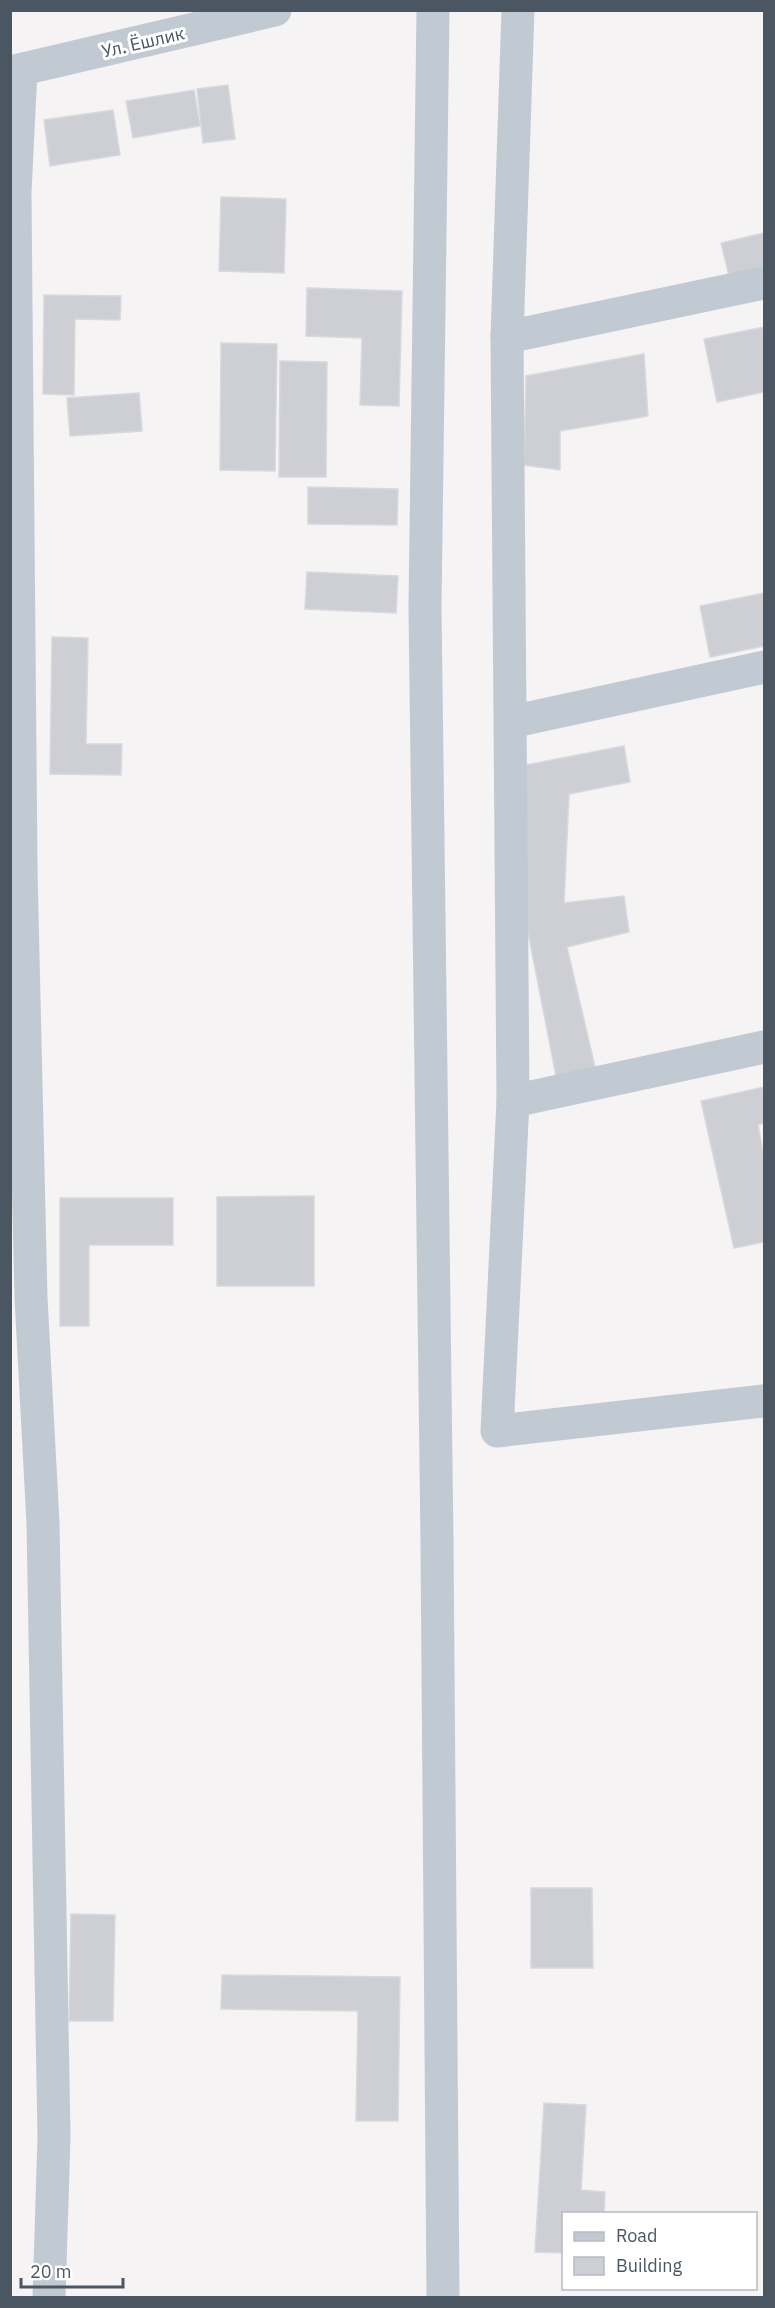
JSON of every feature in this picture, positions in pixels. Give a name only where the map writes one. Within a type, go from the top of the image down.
[{"type":"street","name":"Ул. Ёшлик","points":[[16,71],[216,17],[275,10]]},
{"type":"street","points":[[433,10],[425,607],[438,1566],[443,2298]]},
{"type":"street","points":[[518,10],[507,337],[513,1101],[497,1431],[765,1401]]},
{"type":"street","points":[[16,71],[20,846],[31,1298],[43,1534],[54,2137],[49,2298]]},
{"type":"street","points":[[507,337],[765,282]]},
{"type":"street","points":[[511,722],[765,667]]},
{"type":"street","points":[[513,1101],[765,1047]]},
{"type":"building","points":[[228,85],[235,139],[203,143],[197,89]]},
{"type":"building","points":[[194,90],[200,126],[133,138],[126,101]]},
{"type":"building","points":[[113,110],[120,155],[50,166],[44,120]]},
{"type":"building","points":[[221,197],[286,199],[284,273],[219,271]]},
{"type":"building","points":[[764,233],[764,267],[729,276],[721,243]]},
{"type":"building","points":[[307,288],[402,291],[399,406],[360,405],[362,338],[306,336]]},
{"type":"building","points":[[44,295],[121,296],[120,320],[75,319],[74,395],[43,394]]},
{"type":"building","points":[[764,327],[764,392],[717,402],[704,339]]},
{"type":"building","points":[[221,343],[277,344],[275,471],[220,470]]},
{"type":"building","points":[[644,354],[648,416],[560,431],[560,470],[524,465],[526,376]]},
{"type":"building","points":[[280,361],[327,362],[326,477],[279,477]]},
{"type":"building","points":[[139,393],[142,431],[70,436],[67,398]]},
{"type":"building","points":[[308,487],[398,489],[397,525],[308,524]]},
{"type":"building","points":[[307,572],[398,576],[396,613],[305,609]]},
{"type":"building","points":[[764,593],[764,646],[710,657],[700,606]]},
{"type":"building","points":[[52,637],[88,638],[86,744],[122,744],[121,775],[50,774]]},
{"type":"building","points":[[624,746],[630,782],[569,794],[564,903],[624,896],[629,932],[567,947],[596,1071],[556,1076],[527,927],[521,766]]},
{"type":"building","points":[[764,1087],[764,1123],[758,1125],[764,1157],[764,1242],[734,1248],[701,1101]]},
{"type":"building","points":[[314,1196],[314,1286],[217,1286],[217,1197]]},
{"type":"building","points":[[60,1198],[173,1198],[173,1245],[89,1245],[89,1326],[60,1326]]},
{"type":"building","points":[[531,1888],[592,1888],[593,1968],[531,1968]]},
{"type":"building","points":[[71,1914],[115,1915],[113,2021],[69,2021]]},
{"type":"building","points":[[222,1975],[400,1977],[398,2121],[356,2121],[358,2011],[221,2009]]},
{"type":"building","points":[[544,2103],[586,2105],[581,2190],[605,2192],[604,2212],[562,2212],[562,2253],[535,2252]]}]
